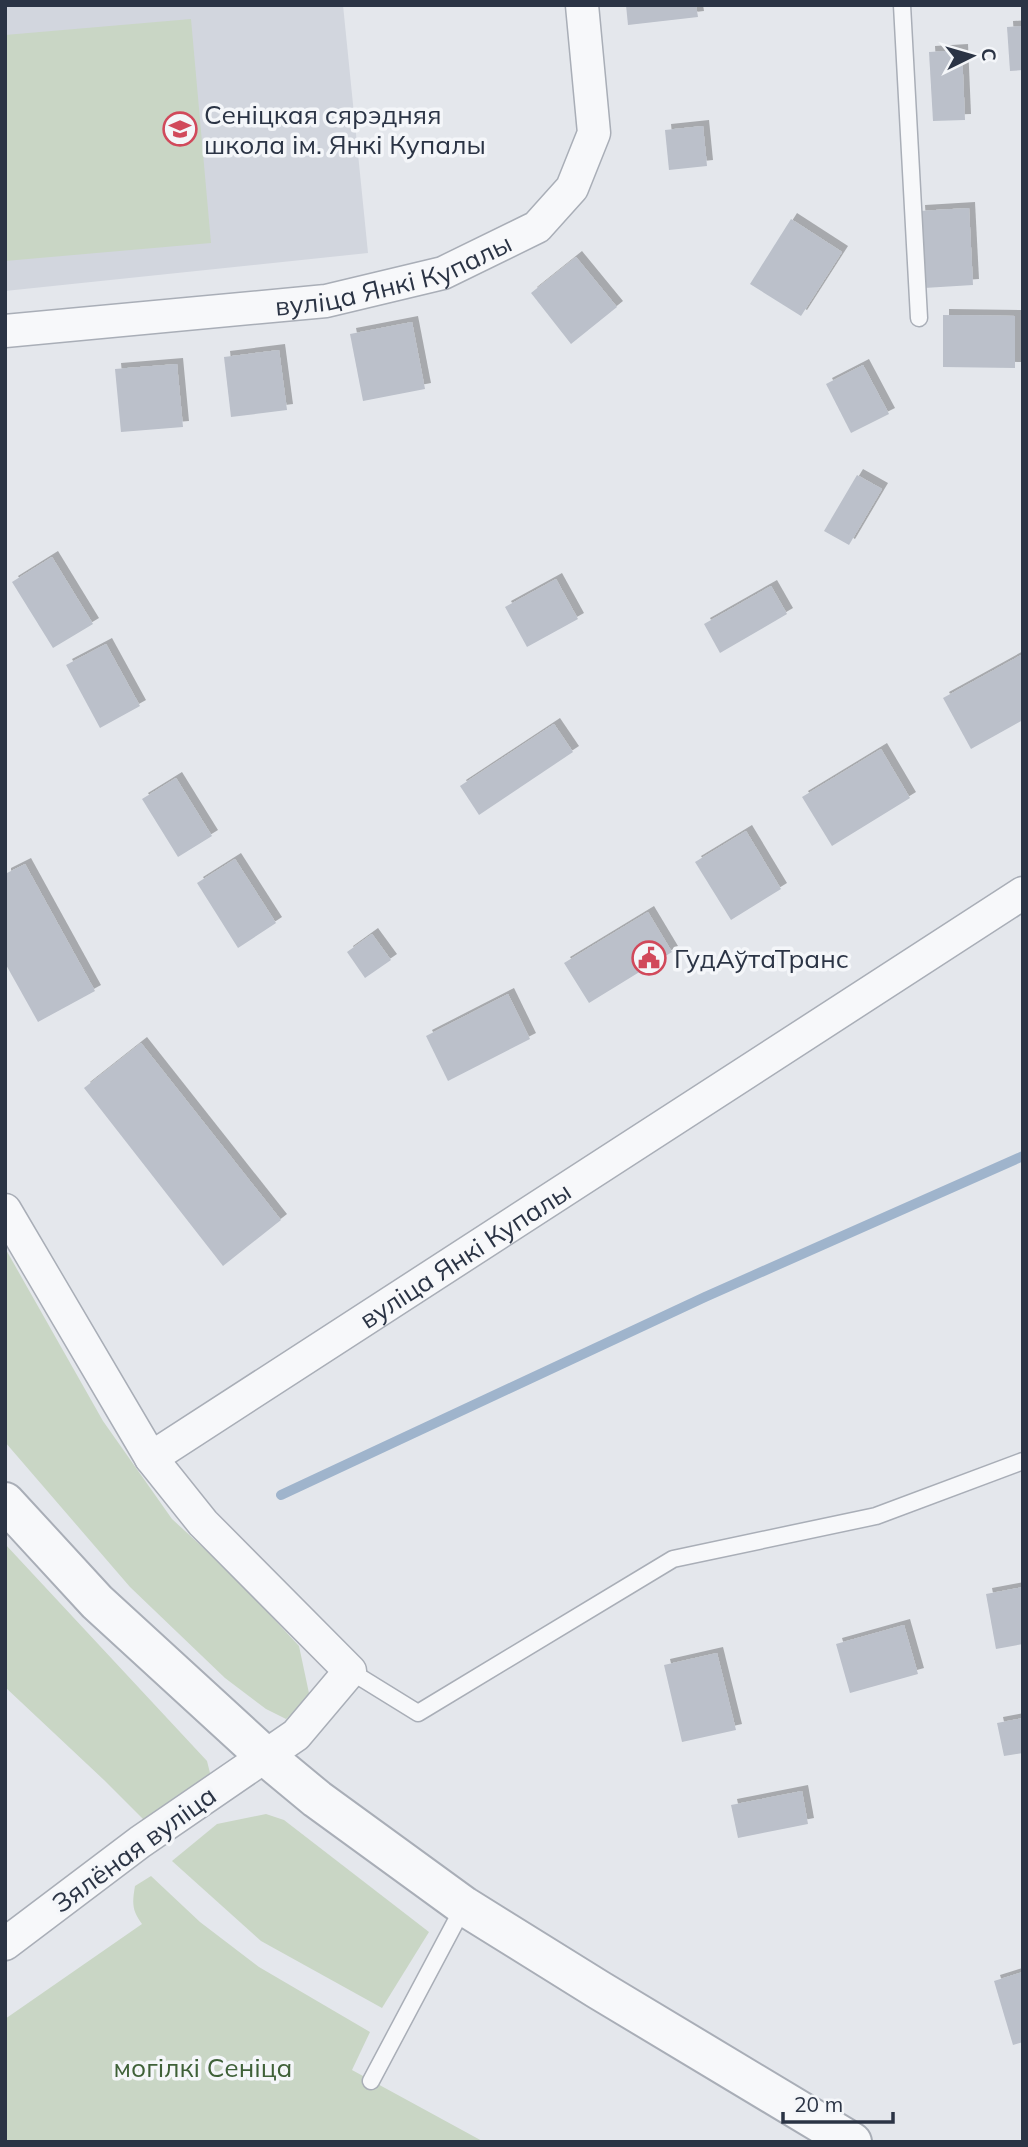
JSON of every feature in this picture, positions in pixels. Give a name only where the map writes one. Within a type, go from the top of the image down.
[{"type":"street","name":"вуліца Янкі Купалы","points":[[5,331],[326,301],[443,273],[537,227],[572,188],[594,132],[582,5]]},
{"type":"street","name":"вуліца Янкі Купалы","points":[[151,1458],[1023,893]]},
{"type":"street","points":[[5,1210],[151,1458],[203,1523],[349,1671]]},
{"type":"street","points":[[5,1502],[96,1602],[265,1756],[317,1799],[464,1906],[852,2142]]},
{"type":"street","name":"Зялёная вуліца","points":[[5,1944],[151,1835],[296,1735],[349,1671]]},
{"type":"lane","points":[[902,5],[919,318]]},
{"type":"lane","points":[[349,1671],[418,1713],[673,1559],[876,1516],[1023,1461]]},
{"type":"lane","points":[[371,2081],[464,1906]]},
{"type":"shaded area","name":"Сеніцкая сярэдняя школа ім. Янкі Купалы","points":[[5,5],[343,5],[368,253],[5,291]]},
{"type":"green space","points":[[191,19],[211,243],[5,261],[5,35]]},
{"type":"green space","points":[[5,1248],[103,1421],[172,1519],[234,1576],[299,1646],[310,1698],[286,1719],[266,1709],[225,1678],[130,1587],[5,1442]]},
{"type":"green space","points":[[5,1544],[207,1761],[210,1773],[147,1823],[5,1687]]},
{"type":"green space","points":[[266,1814],[284,1820],[429,1932],[382,2008],[261,1941],[172,1861],[217,1824]]},
{"type":"green space","name":"могілкі Сеніца","points":[[151,1876],[200,1922],[259,1967],[370,2032],[352,2070],[484,2142],[5,2142],[5,2019],[142,1924],[134,1906],[135,1886]]},
{"type":"building","points":[[626,5],[696,5],[698,17],[628,25]]},
{"type":"building","points":[[1023,26],[1023,70],[1010,71],[1007,27]]},
{"type":"building","points":[[962,50],[965,120],[933,121],[929,52]]},
{"type":"building","points":[[703,126],[707,166],[669,170],[665,130]]},
{"type":"building","points":[[969,208],[973,285],[924,288],[919,211]]},
{"type":"building","points":[[791,219],[842,252],[801,316],[750,284]]},
{"type":"building","points":[[576,257],[617,307],[571,344],[531,293]]},
{"type":"building","points":[[943,315],[1015,316],[1015,368],[943,367]]},
{"type":"building","points":[[412,322],[425,389],[363,401],[350,334]]},
{"type":"building","points":[[279,350],[287,410],[231,417],[224,357]]},
{"type":"building","points":[[177,364],[183,427],[121,432],[115,369]]},
{"type":"building","points":[[863,365],[889,414],[851,433],[826,384]]},
{"type":"building","points":[[857,475],[882,489],[849,545],[824,531]]},
{"type":"building","points":[[52,557],[93,624],[53,648],[12,582]]},
{"type":"building","points":[[556,579],[578,619],[527,647],[505,607]]},
{"type":"building","points":[[771,586],[787,614],[720,653],[704,624]]},
{"type":"building","points":[[106,644],[140,706],[100,728],[66,665]]},
{"type":"building","points":[[1021,655],[1023,720],[971,749],[943,698]]},
{"type":"building","points":[[554,724],[573,752],[479,815],[460,786]]},
{"type":"building","points":[[881,749],[910,798],[832,846],[802,797]]},
{"type":"building","points":[[176,778],[212,836],[178,857],[142,799]]},
{"type":"building","points":[[746,831],[781,889],[731,920],[695,862]]},
{"type":"building","points":[[235,859],[276,923],[238,948],[197,883]]},
{"type":"building","points":[[25,864],[95,991],[38,1022],[5,963],[5,874]]},
{"type":"building","points":[[648,912],[672,952],[589,1003],[564,963]]},
{"type":"building","points":[[372,934],[391,960],[365,978],[347,952]]},
{"type":"building","points":[[508,994],[530,1039],[448,1081],[426,1036]]},
{"type":"building","points":[[141,1043],[281,1220],[223,1266],[84,1088]]},
{"type":"building","points":[[1023,1587],[1023,1644],[996,1649],[986,1594]]},
{"type":"building","points":[[904,1625],[918,1674],[850,1693],[836,1644]]},
{"type":"building","points":[[717,1653],[736,1730],[682,1742],[664,1665]]},
{"type":"building","points":[[1023,1718],[1023,1753],[1004,1756],[997,1723]]},
{"type":"building","points":[[802,1791],[808,1824],[738,1838],[731,1805]]},
{"type":"building","points":[[1023,1972],[1023,2042],[1013,2045],[994,1981]]},
{"type":"waterway","points":[[281,1495],[705,1297],[1023,1156]]},
{"type":"place","name":"Сеніцкая сярэдняя школа ім. Янкі Купалы","points":[[180,129]]},
{"type":"place","name":"ГудАўтаТранс","points":[[649,958]]}]
